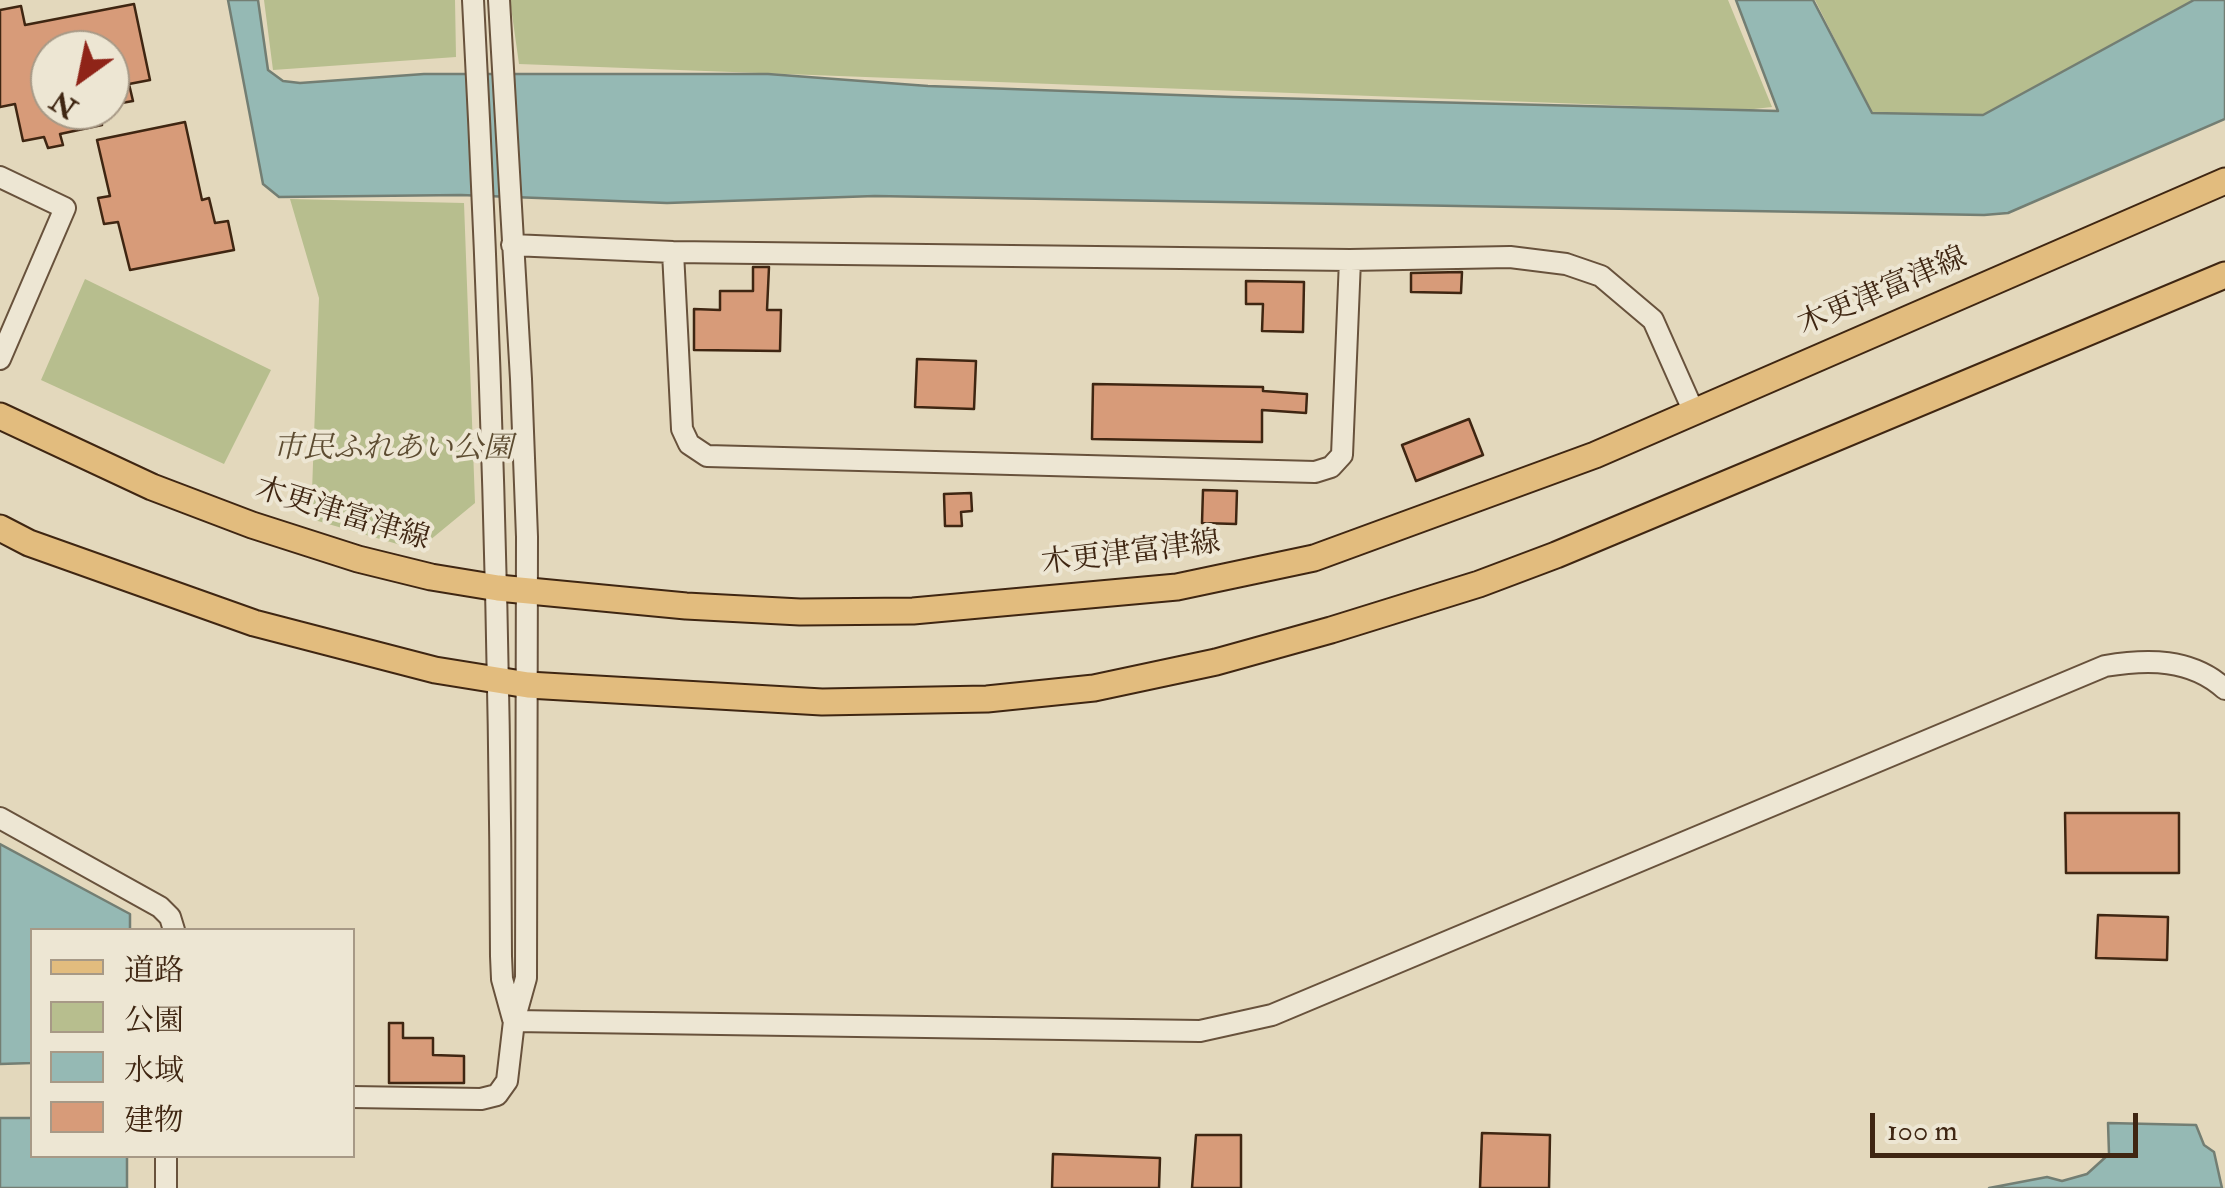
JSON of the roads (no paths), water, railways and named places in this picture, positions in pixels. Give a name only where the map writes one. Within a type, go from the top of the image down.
[{"type":"main road","name":"木更津富津線","points":[[0,416],[152,486],[270,531],[358,559],[498,588],[686,606],[838,612],[913,611],[1177,587],[1314,558],[1595,455],[2225,181]]},
{"type":"main road","points":[[0,528],[160,592],[254,622],[435,670],[528,685],[822,702],[986,698],[1094,688],[1216,662],[1426,602],[1541,561],[2225,276]]},
{"type":"street","points":[[474,0],[498,588],[501,956],[502,979],[514,1020]]},
{"type":"street","points":[[355,1098],[492,1097],[507,1081],[514,1020],[526,978],[528,591],[522,379],[499,0]]},
{"type":"street","points":[[0,178],[65,208],[0,359]]},
{"type":"street","points":[[512,245],[672,252],[1350,260],[1510,256],[1566,264],[1601,276],[1653,320],[1693,410]]},
{"type":"street","points":[[672,252],[682,429],[688,444],[707,456],[1315,472],[1331,466],[1342,455],[1350,260]]},
{"type":"street","points":[[514,1020],[1200,1032],[1272,1015],[1364,978],[2105,666],[2144,659],[2179,665],[2215,680],[2225,689]]},
{"type":"street","points":[[0,818],[160,907],[173,928]]},
{"type":"street","points":[[166,1158],[166,1188]]},
{"type":"water","points":[[228,0],[258,0],[268,70],[283,81],[300,83],[424,74],[768,74],[928,86],[1778,111],[1736,0],[1813,0],[1872,113],[1983,115],[2194,0],[2225,0],[2225,119],[2008,213],[1984,215],[875,196],[667,203],[461,195],[279,197],[263,184]]},
{"type":"water","points":[[0,844],[130,914],[130,928],[30,928],[30,1063],[0,1064]]},
{"type":"water","points":[[0,1118],[30,1118],[30,1158],[127,1158],[127,1188],[0,1188]]},
{"type":"water","points":[[2108,1123],[2196,1125],[2204,1145],[2214,1152],[2222,1188],[1989,1188],[2047,1177],[2062,1181],[2087,1174],[2109,1154]]},
{"type":"park label","name":"市民ふれあい公園","points":[[393,451]]}]
